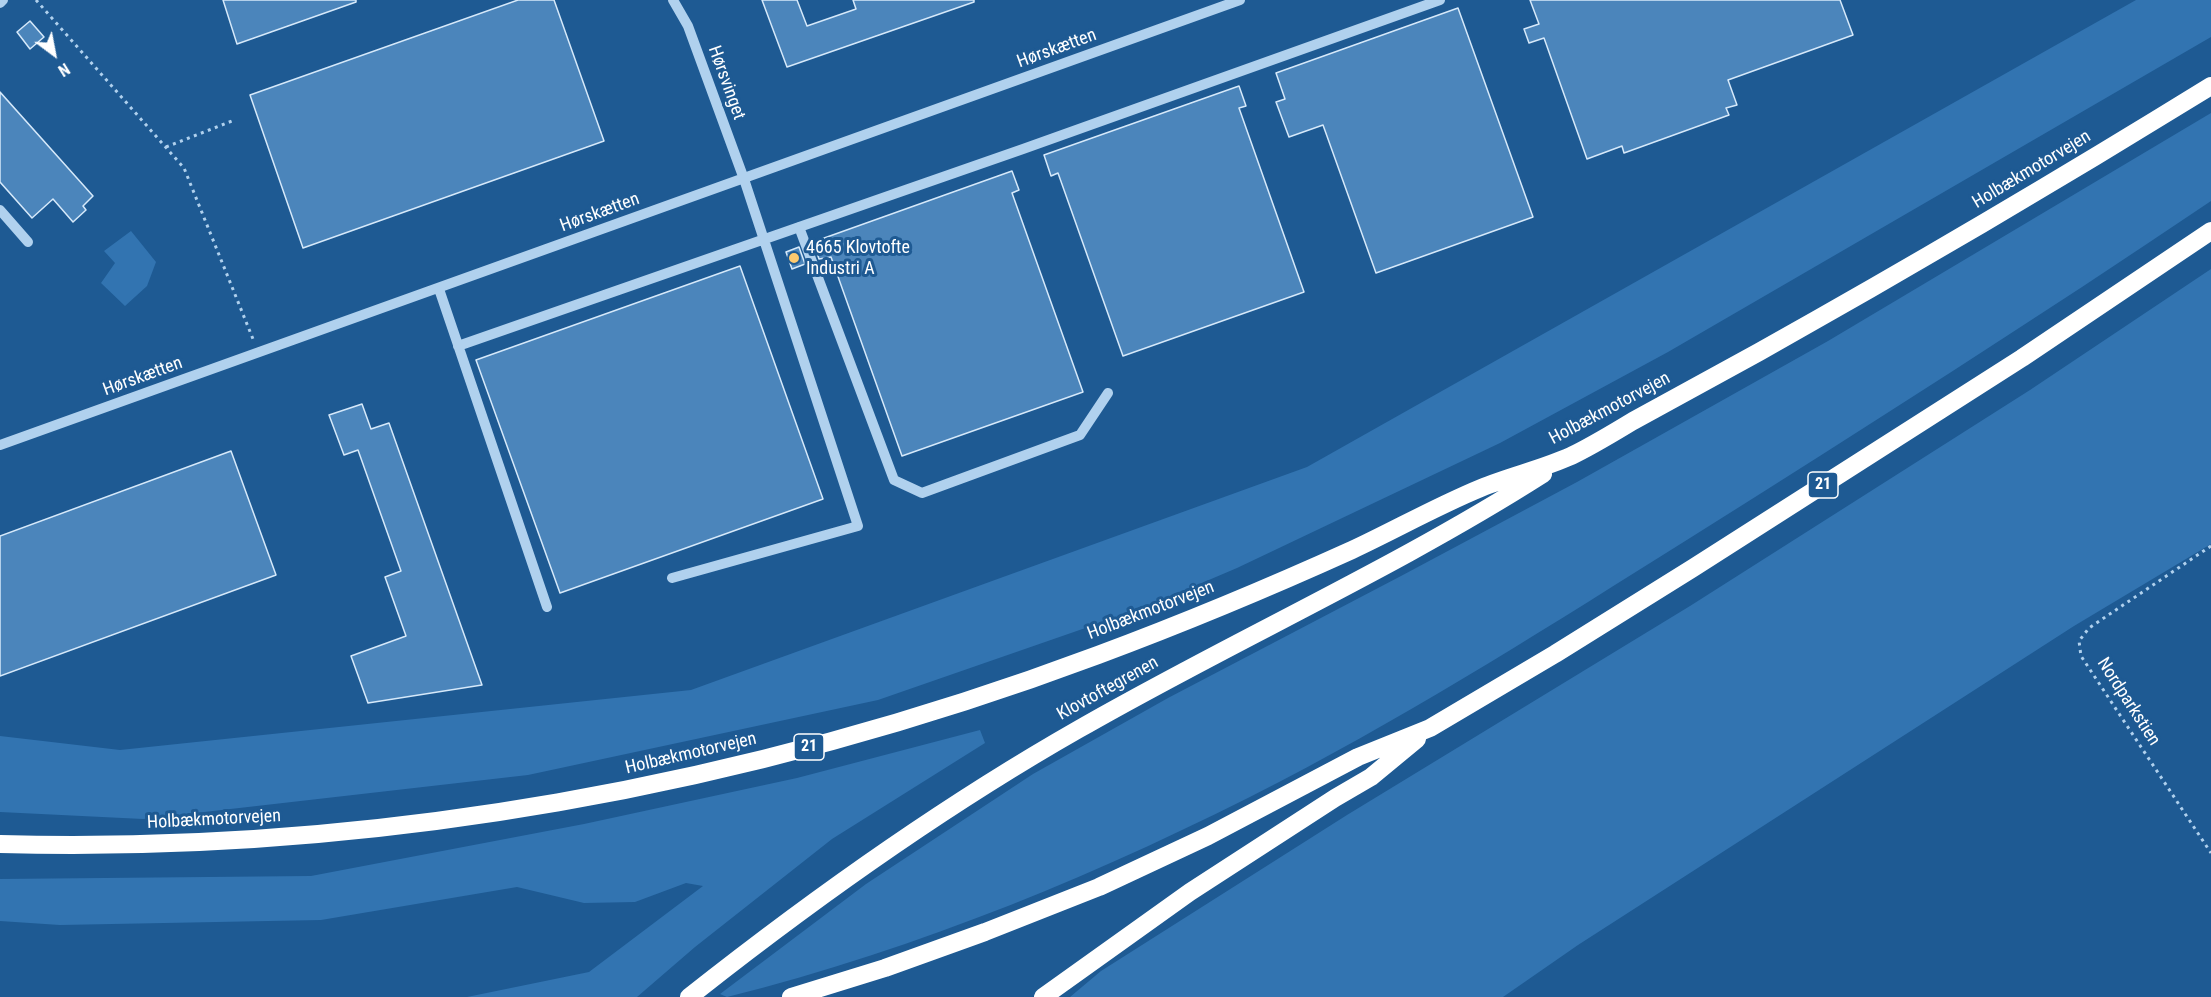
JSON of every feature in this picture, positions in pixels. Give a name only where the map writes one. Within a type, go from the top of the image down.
[{"type":"highway","name":"Holbækmotorvejen","points":[[0,844],[84,846],[285,838],[396,827],[520,810],[615,793],[768,758],[968,699],[1093,657],[1289,578],[1479,489],[1572,456],[1979,226],[2211,86]]},
{"type":"highway","name":"21","points":[[791,997],[885,968],[985,932],[1098,887],[1208,836],[1358,757],[1430,728],[1555,654],[1723,549],[2022,358],[2211,231]]},
{"type":"highway","name":"Klovtoftegrenen","points":[[689,997],[843,880],[1002,774],[1151,688],[1491,507],[1572,456]]},
{"type":"highway","points":[[1043,997],[1190,892],[1325,804],[1371,777],[1430,728]]},
{"type":"street","name":"Hørsvinget","points":[[672,578],[858,526],[744,179],[688,26],[673,0]]},
{"type":"street","name":"Hørskætten","points":[[0,445],[744,179],[1209,5],[1240,0]]},
{"type":"street","points":[[458,346],[1440,0]]},
{"type":"street","points":[[0,210],[28,242]]},
{"type":"street","points":[[799,227],[894,480],[922,493],[1080,435],[1108,393]]},
{"type":"street","points":[[439,289],[548,607]]},
{"type":"path","points":[[36,0],[184,168],[259,353]]},
{"type":"path","points":[[166,147],[232,121]]},
{"type":"path","name":"Nordparkstien","points":[[2211,546],[2089,628],[2079,641],[2081,656],[2211,853]]},
{"type":"shaded area","points":[[2136,0],[2211,0],[2211,37],[1668,352],[1500,443],[1237,568],[1143,608],[878,700],[528,775],[143,819],[0,812],[0,736],[120,750],[691,690],[1307,467]]},
{"type":"shaded area","points":[[2211,113],[2211,201],[2017,330],[1488,664],[1281,781],[1079,877],[940,932],[870,956],[727,997],[720,994],[866,884],[1033,774],[1168,698],[1577,482],[1828,341]]},
{"type":"shaded area","points":[[131,231],[156,262],[147,286],[125,306],[101,283],[115,263],[104,251]]},
{"type":"shaded area","points":[[2211,269],[2211,544],[2074,626],[1578,945],[1503,997],[1070,997],[1101,971],[1347,815],[1690,606],[2030,390]]},
{"type":"shaded area","points":[[980,730],[985,743],[832,839],[695,947],[637,997],[467,997],[589,972],[703,886],[686,883],[635,902],[584,903],[517,887],[321,920],[60,925],[0,921],[0,879],[311,876],[584,824],[797,778]]},
{"type":"building","points":[[223,0],[356,0],[356,2],[237,44]]},
{"type":"building","points":[[518,0],[554,0],[604,141],[303,248],[250,95]]},
{"type":"building","points":[[762,0],[797,0],[807,26],[856,9],[853,0],[974,0],[974,2],[787,67]]},
{"type":"building","points":[[1530,0],[1840,0],[1853,35],[1728,80],[1737,105],[1726,108],[1729,115],[1624,153],[1622,146],[1587,159],[1544,38],[1529,43],[1524,29],[1539,24]]},
{"type":"building","points":[[1458,8],[1533,217],[1376,273],[1323,125],[1289,137],[1276,102],[1285,99],[1276,73]]},
{"type":"building","points":[[30,21],[44,37],[30,49],[17,32]]},
{"type":"building","points":[[1239,86],[1246,106],[1239,108],[1304,292],[1123,356],[1058,173],[1051,176],[1044,155]]},
{"type":"building","points":[[0,92],[93,196],[83,206],[86,210],[73,222],[53,199],[32,218],[0,182]]},
{"type":"building","points":[[1012,171],[1019,190],[1012,193],[1083,392],[902,456],[831,257],[819,259],[813,242]]},
{"type":"building","name":"4665 Klovtofte Industri A","points":[[799,247],[805,264],[792,269],[786,252]]},
{"type":"building","points":[[740,266],[823,499],[560,593],[476,360]]},
{"type":"building","points":[[362,404],[371,429],[389,423],[482,685],[368,703],[351,656],[406,636],[385,577],[401,571],[358,450],[344,455],[329,415]]},
{"type":"building","points":[[231,451],[276,575],[0,676],[0,536]]},
{"type":"place","name":"4665 Klovtofte Industri A","points":[[794,258]]}]
